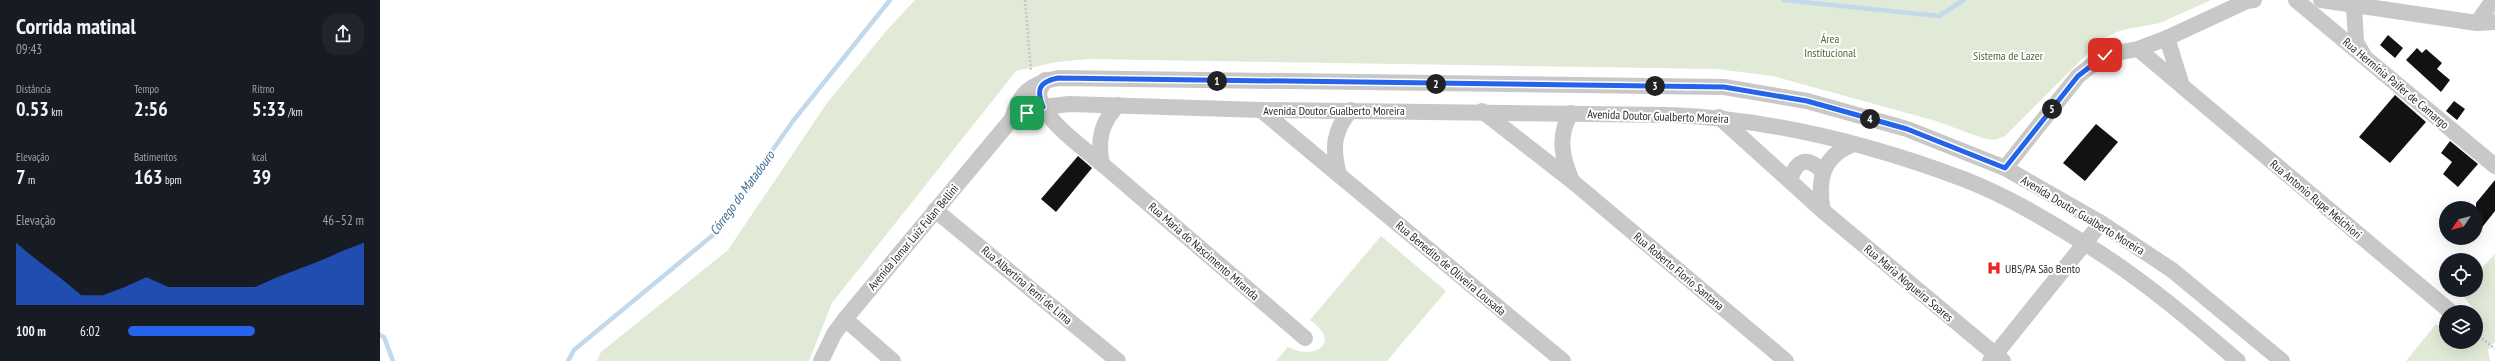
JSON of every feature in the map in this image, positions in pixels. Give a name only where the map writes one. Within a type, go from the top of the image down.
[{"type":"street","points":[[2005,168],[2078,76],[2105,55],[2138,49],[2167,38],[2247,1],[2254,0]]},
{"type":"street","name":"Rua Hermínia Paifer de Camargo","points":[[2296,0],[2495,166]]},
{"type":"street","points":[[2321,0],[2477,23],[2495,22]]},
{"type":"street","points":[[2477,23],[2493,0]]},
{"type":"street","points":[[2332,30],[2333,9],[2337,2]]},
{"type":"street","points":[[2354,5],[2356,42],[2364,57]]},
{"type":"street","points":[[2167,38],[2182,86]]},
{"type":"street","name":"Rua Antonio Rupe Melchiori","points":[[2138,49],[2443,305]]},
{"type":"street","name":"Avenida Doutor Gualberto Moreira","points":[[1039,83],[1058,78],[1092,78],[1724,87],[1807,101],[1900,127],[2005,168],[2101,223],[2172,270],[2282,361]]},
{"type":"street","points":[[1039,83],[1039,92],[1043,107]]},
{"type":"street","name":"Avenida Jomar Luiz Fulan Bellini","points":[[821,361],[834,334],[845,319],[1019,110],[1039,83]]},
{"type":"street","name":"Avenida Doutor Gualberto Moreira","points":[[1019,110],[1069,104],[1261,110],[1482,111],[1719,117],[1789,127],[1854,144],[1967,181],[2018,206],[2085,244],[2163,298],[2238,361]]},
{"type":"street","points":[[1102,164],[1099,147],[1101,134],[1112,112],[1118,105]]},
{"type":"street","name":"Rua Maria do Nascimento Miranda","points":[[1043,107],[1052,119],[1102,164],[1305,338]]},
{"type":"street","name":"Rua Benedito de Oliveira Lousada","points":[[1261,110],[1563,361]]},
{"type":"street","points":[[1339,174],[1334,156],[1335,139],[1340,123],[1351,110]]},
{"type":"street","name":"Rua Roberto Florio Santana","points":[[1482,111],[1572,181],[1786,361]]},
{"type":"street","name":"Rua Roberto Florio Santana","points":[[1570,113],[1565,122],[1562,146],[1563,158],[1572,181]]},
{"type":"street","name":"Rua Maria Nogueira Soares","points":[[1719,117],[1824,211],[1996,359]]},
{"type":"street","points":[[1824,211],[1819,192],[1823,172],[1833,156],[1854,144]]},
{"type":"street","points":[[1790,181],[1793,170],[1798,164],[1805,162],[1817,166],[1823,172]]},
{"type":"street","name":"Rua Albertina Terni de Lima","points":[[936,210],[1118,361]]},
{"type":"street","points":[[1996,359],[2101,223]]},
{"type":"street","points":[[845,319],[893,361]]},
{"type":"path","points":[[1025,0],[1039,83]]},
{"type":"path","points":[[2483,339],[2495,349]]},
{"type":"green space","points":[[915,0],[2211,0],[2160,23],[2122,30],[2103,38],[2005,136],[1995,140],[1982,138],[1936,121],[1773,76],[1717,69],[1089,59],[1056,62],[1016,71],[832,303],[809,361],[597,361],[601,352],[728,250],[827,103],[887,30]]},
{"type":"green space","points":[[1381,236],[1446,291],[1387,361],[1276,361],[1288,347],[1298,351],[1307,352],[1315,351],[1321,347],[1324,342],[1324,336],[1320,328],[1310,320]]},
{"type":"green space","points":[[2495,254],[2495,341],[2488,350],[2490,361],[2406,361],[2436,324],[2439,326],[2439,349],[2483,349],[2483,305],[2470,305],[2464,297],[2483,297],[2483,267]]},
{"type":"building","points":[[2388,35],[2403,48],[2395,58],[2380,45]]},
{"type":"building","points":[[2417,48],[2422,53],[2426,49],[2442,63],[2437,69],[2450,80],[2441,92],[2406,60]]},
{"type":"building","points":[[2395,95],[2426,122],[2390,163],[2359,137]]},
{"type":"building","points":[[2454,101],[2465,109],[2457,120],[2446,111]]},
{"type":"building","points":[[2096,124],[2118,142],[2085,181],[2063,163]]},
{"type":"building","points":[[2450,141],[2478,164],[2458,187],[2443,174],[2452,162],[2441,153]]},
{"type":"building","points":[[1078,156],[1092,168],[1056,212],[1041,199]]},
{"type":"building","points":[[2495,180],[2495,211],[2483,226],[2483,201],[2478,201]]},
{"type":"waterway","name":"Córrego do Matadouro","points":[[568,361],[574,350],[713,235],[793,121],[890,0]]},
{"type":"waterway","points":[[1783,0],[1939,16],[1964,0]]},
{"type":"waterway","points":[[380,335],[384,337],[393,361]]},
{"type":"place","name":"UBS/PA São Bento","points":[[1994,268]]},
{"type":"route","points":[[1027,113],[1043,107],[1039,97],[1039,92],[1045,80],[1058,78],[1263,82],[1724,87],[1807,101],[1907,129],[2005,168],[2078,76],[2105,55]]},
{"type":"park label","name":"Área Institucional","points":[[1830,45]]},
{"type":"park label","name":"Sistema de Lazer","points":[[2008,55]]}]
